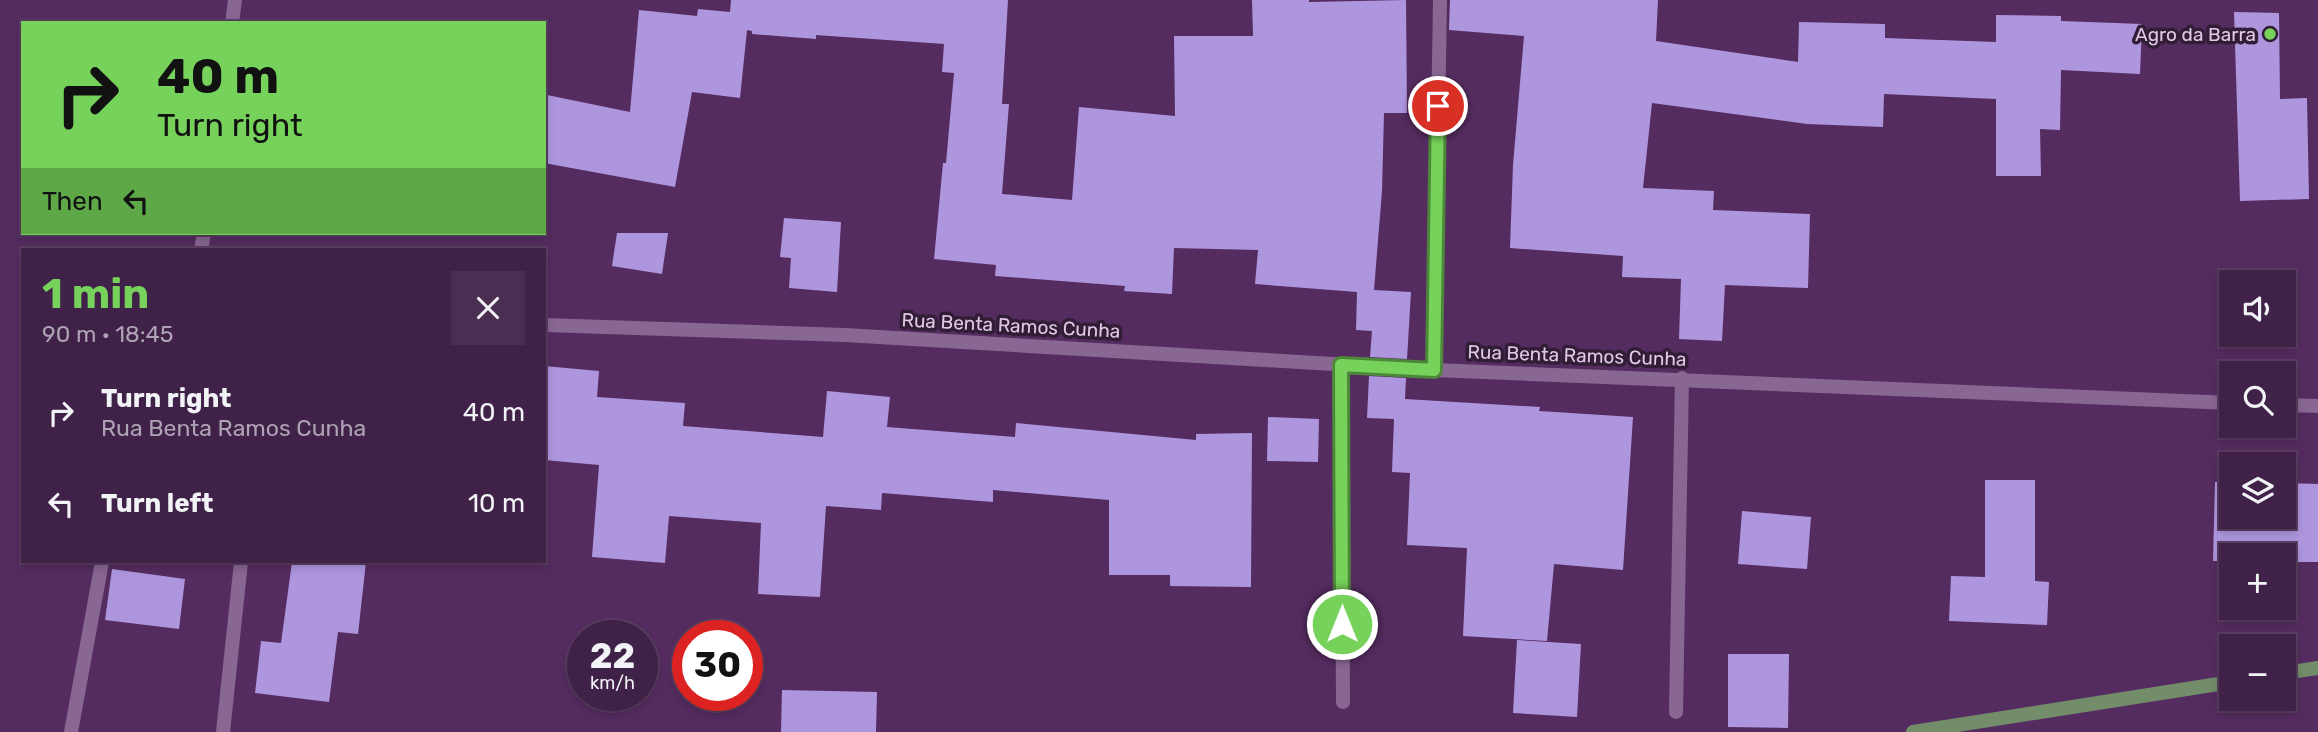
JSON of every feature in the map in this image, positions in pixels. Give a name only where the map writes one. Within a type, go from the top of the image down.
[{"type":"street","points":[[232,21],[235,0]]},
{"type":"street","points":[[1434,370],[1440,0]]},
{"type":"street","name":"Rua Benta Ramos Cunha","points":[[546,324],[845,335],[1434,370],[1682,378],[2219,402]]},
{"type":"street","points":[[1341,365],[1343,702]]},
{"type":"street","points":[[1676,712],[1682,378]]},
{"type":"street","points":[[2296,405],[2318,406]]},
{"type":"street","points":[[71,732],[102,563]]},
{"type":"street","points":[[223,732],[241,563]]},
{"type":"building","points":[[731,0],[1008,0],[1002,104],[1009,104],[1002,194],[1072,200],[1079,107],[1175,116],[1174,36],[1253,36],[1252,0],[1406,0],[1407,113],[1384,113],[1382,191],[1374,290],[1411,292],[1407,359],[1370,357],[1372,331],[1356,330],[1357,292],[1255,284],[1258,250],[1174,248],[1172,294],[1124,291],[1125,286],[995,276],[996,265],[934,259],[954,73],[942,72],[944,44],[816,35],[816,39],[752,34],[752,31],[747,30],[740,98],[692,92],[675,187],[546,163],[547,95],[630,112],[639,10],[697,16],[698,9],[730,12]]},
{"type":"building","points":[[1450,0],[1658,0],[1656,41],[1798,62],[1799,22],[1885,24],[1885,38],[1996,42],[1996,15],[2061,16],[2061,21],[2142,24],[2140,74],[2061,70],[2060,130],[2040,129],[2041,176],[1996,176],[1996,99],[1884,94],[1883,127],[1807,124],[1652,103],[1643,188],[1714,191],[1713,210],[1810,214],[1808,288],[1725,285],[1722,341],[1679,339],[1681,279],[1622,277],[1623,256],[1510,248],[1513,165],[1524,36],[1449,30]]},
{"type":"building","points":[[2234,12],[2279,13],[2280,99],[2307,98],[2309,199],[2240,201]]},
{"type":"building","points":[[784,218],[841,222],[837,292],[789,288],[791,258],[780,257]]},
{"type":"building","points":[[617,233],[668,233],[662,274],[612,266]]},
{"type":"building","points":[[546,366],[599,371],[597,397],[685,403],[683,426],[823,437],[827,391],[890,397],[887,427],[1015,437],[1016,423],[1196,440],[1196,434],[1252,433],[1251,587],[1170,586],[1170,575],[1109,575],[1109,500],[993,490],[993,502],[882,493],[881,510],[826,506],[820,597],[758,594],[761,523],[669,516],[665,563],[592,557],[599,465],[546,460]]},
{"type":"building","points":[[1369,376],[1406,378],[1405,399],[1540,407],[1539,411],[1633,417],[1623,570],[1554,564],[1547,641],[1463,636],[1467,548],[1407,545],[1410,473],[1392,472],[1394,419],[1367,418]]},
{"type":"building","points":[[1268,417],[1319,419],[1318,462],[1267,461]]},
{"type":"building","points":[[1985,480],[2035,480],[2035,581],[2049,582],[2047,625],[1949,621],[1951,576],[1985,577]]},
{"type":"building","points":[[2215,482],[2219,482],[2219,529],[2296,529],[2296,483],[2318,484],[2318,562],[2296,562],[2296,543],[2219,543],[2219,561],[2213,561]]},
{"type":"building","points":[[1742,511],[1811,517],[1807,569],[1738,564]]},
{"type":"building","points":[[292,563],[366,563],[358,634],[338,632],[329,702],[255,693],[261,641],[281,643]]},
{"type":"building","points":[[112,569],[185,579],[179,629],[105,620]]},
{"type":"building","points":[[1517,640],[1581,644],[1577,717],[1513,713]]},
{"type":"building","points":[[1728,654],[1789,654],[1788,728],[1728,727]]},
{"type":"building","points":[[782,690],[877,692],[876,732],[781,732]]},
{"type":"waterway","points":[[2296,671],[2318,668]]},
{"type":"waterway","points":[[1913,732],[2219,684]]},
{"type":"place","name":"Agro da Barra","points":[[2270,34]]},
{"type":"route","points":[[1342,624],[1341,365],[1434,370],[1438,106]]}]
